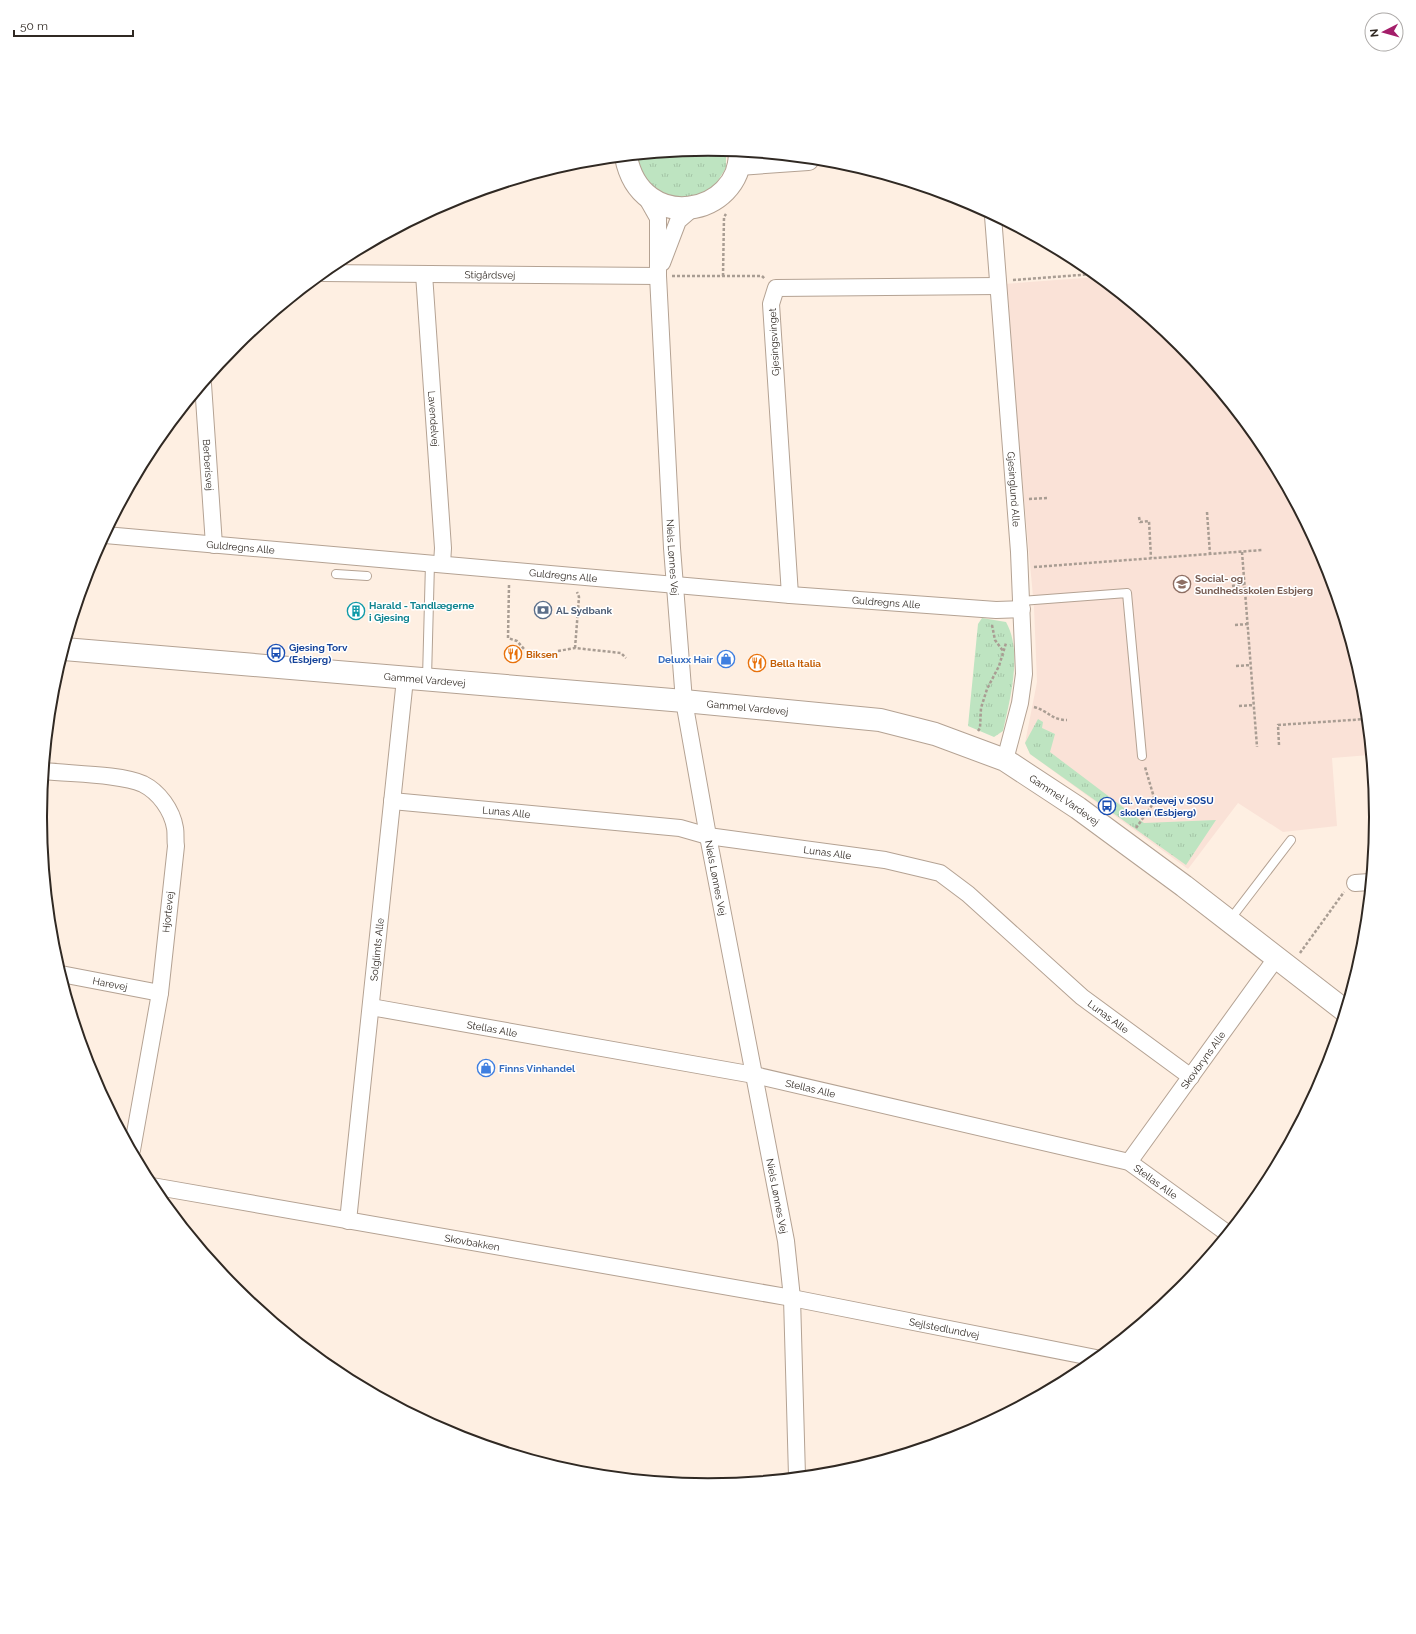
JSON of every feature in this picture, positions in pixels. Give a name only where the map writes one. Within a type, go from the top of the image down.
[{"type":"street","points":[[627,163],[635,183],[645,195],[665,206],[676,209],[693,208],[711,201],[725,189],[734,178],[739,158],[763,158]]},
{"type":"street","name":"Niels Lønnes Vej","points":[[645,195],[658,218],[658,276],[675,584],[684,701],[708,836],[786,1241],[792,1298],[797,1472]]},
{"type":"street","name":"Niels Lønnes Vej","points":[[658,276],[678,221],[693,208]]},
{"type":"street","name":"Gjesinglund Alle","points":[[992,220],[1019,569],[1024,674],[1020,703],[1005,760]]},
{"type":"street","name":"Stigårdsvej","points":[[333,273],[658,276]]},
{"type":"street","name":"Lavendelvej","points":[[424,274],[443,548],[436,564]]},
{"type":"street","points":[[776,288],[998,286]]},
{"type":"street","name":"Gjesingsvinget","points":[[776,288],[772,304],[790,594]]},
{"type":"street","name":"Berberisvej","points":[[203,391],[214,545]]},
{"type":"street","name":"Guldregns Alle","points":[[110,535],[214,545],[353,566],[436,564],[996,610],[1021,605]]},
{"type":"street","name":"Gammel Vardevej","points":[[69,649],[427,681],[684,701],[880,720],[935,734],[1005,760],[1078,808],[1229,921],[1340,1007]]},
{"type":"street","name":"Solglimts Alle","points":[[348,1221],[405,679]]},
{"type":"street","name":"Hjortevej","points":[[48,771],[126,779],[143,784],[158,795],[169,810],[175,828],[176,846],[160,993],[133,1142]]},
{"type":"street","name":"Lunas Alle","points":[[392,801],[680,828],[708,836],[885,860],[940,873],[968,894],[1082,997],[1191,1077]]},
{"type":"street","name":"Skovbryns Alle","points":[[1129,1162],[1191,1077],[1283,962]]},
{"type":"street","name":"Harevej","points":[[67,975],[160,993]]},
{"type":"street","name":"Stellas Alle","points":[[371,1007],[754,1075],[1129,1162],[1223,1230]]},
{"type":"street","name":"Skovbakken","points":[[161,1188],[792,1298]]},
{"type":"street","name":"Sejlstedlundvej","points":[[792,1298],[1089,1357]]},
{"type":"lane","points":[[427,681],[436,564]]},
{"type":"lane","points":[[336,574],[353,566],[367,576]]},
{"type":"lane","points":[[1021,605],[1128,593],[1142,756]]},
{"type":"lane","points":[[1229,921],[1291,840]]},
{"type":"path","points":[[723,276],[724,217],[728,212]]},
{"type":"path","points":[[998,286],[1008,280],[1085,275]]},
{"type":"path","points":[[658,276],[762,276],[776,288]]},
{"type":"path","points":[[1206,512],[1210,554]]},
{"type":"path","points":[[1140,517],[1140,522],[1149,521],[1151,558]]},
{"type":"path","points":[[1019,569],[1263,550]]},
{"type":"path","points":[[1242,552],[1257,747]]},
{"type":"path","points":[[510,570],[508,638],[517,641],[524,648]]},
{"type":"path","points":[[1232,586],[1244,584]]},
{"type":"path","points":[[575,587],[579,598],[575,648]]},
{"type":"path","points":[[996,610],[992,631],[995,640],[1003,652]]},
{"type":"path","points":[[1235,625],[1248,624]]},
{"type":"path","points":[[968,746],[980,728],[981,708],[987,690],[999,666],[1006,642]]},
{"type":"path","points":[[558,651],[575,648],[621,653],[626,658]]},
{"type":"path","points":[[1236,666],[1251,665]]},
{"type":"path","points":[[1020,703],[1041,709],[1058,720],[1067,720]]},
{"type":"path","points":[[1239,706],[1254,705]]},
{"type":"path","points":[[1279,745],[1278,725],[1361,719]]},
{"type":"path","points":[[1125,843],[1155,801],[1142,756]]},
{"type":"path","points":[[1283,962],[1348,887],[1362,882]]},
{"type":"shaded area","name":"Social- og Sundhedsskolen Esbjerg","points":[[1089,278],[1144,320],[1175,350],[1205,381],[1258,450],[1301,525],[1319,564],[1334,605],[1356,688],[1366,755],[1332,758],[1337,826],[1283,832],[1238,803],[1188,869],[1030,754],[1025,743],[1037,682],[1034,607],[1004,284]]},
{"type":"green space","points":[[726,156],[726,168],[715,185],[701,196],[679,200],[656,193],[638,174],[636,160],[665,157]]},
{"type":"green space","points":[[982,618],[1006,622],[1014,647],[1014,676],[1006,718],[1003,731],[994,737],[968,726],[978,624]]},
{"type":"green space","points":[[1038,719],[1043,722],[1042,728],[1055,734],[1050,752],[1144,823],[1216,820],[1186,865],[1030,754],[1025,743]]},
{"type":"place","name":"Social- og Sundhedsskolen Esbjerg","points":[[1182,584]]},
{"type":"place","name":"AL Sydbank","points":[[543,610]]},
{"type":"place","name":"Harald - Tandlægerne i Gjesing","points":[[356,611]]},
{"type":"place","name":"Gjesing Torv (Esbjerg)","points":[[276,653]]},
{"type":"place","name":"Biksen","points":[[513,654]]},
{"type":"place","name":"Deluxx Hair","points":[[726,659]]},
{"type":"place","name":"Bella Italia","points":[[757,663]]},
{"type":"place","name":"Gl. Vardevej v SOSU skolen (Esbjerg)","points":[[1107,806]]},
{"type":"place","name":"Finns Vinhandel","points":[[486,1068]]}]
